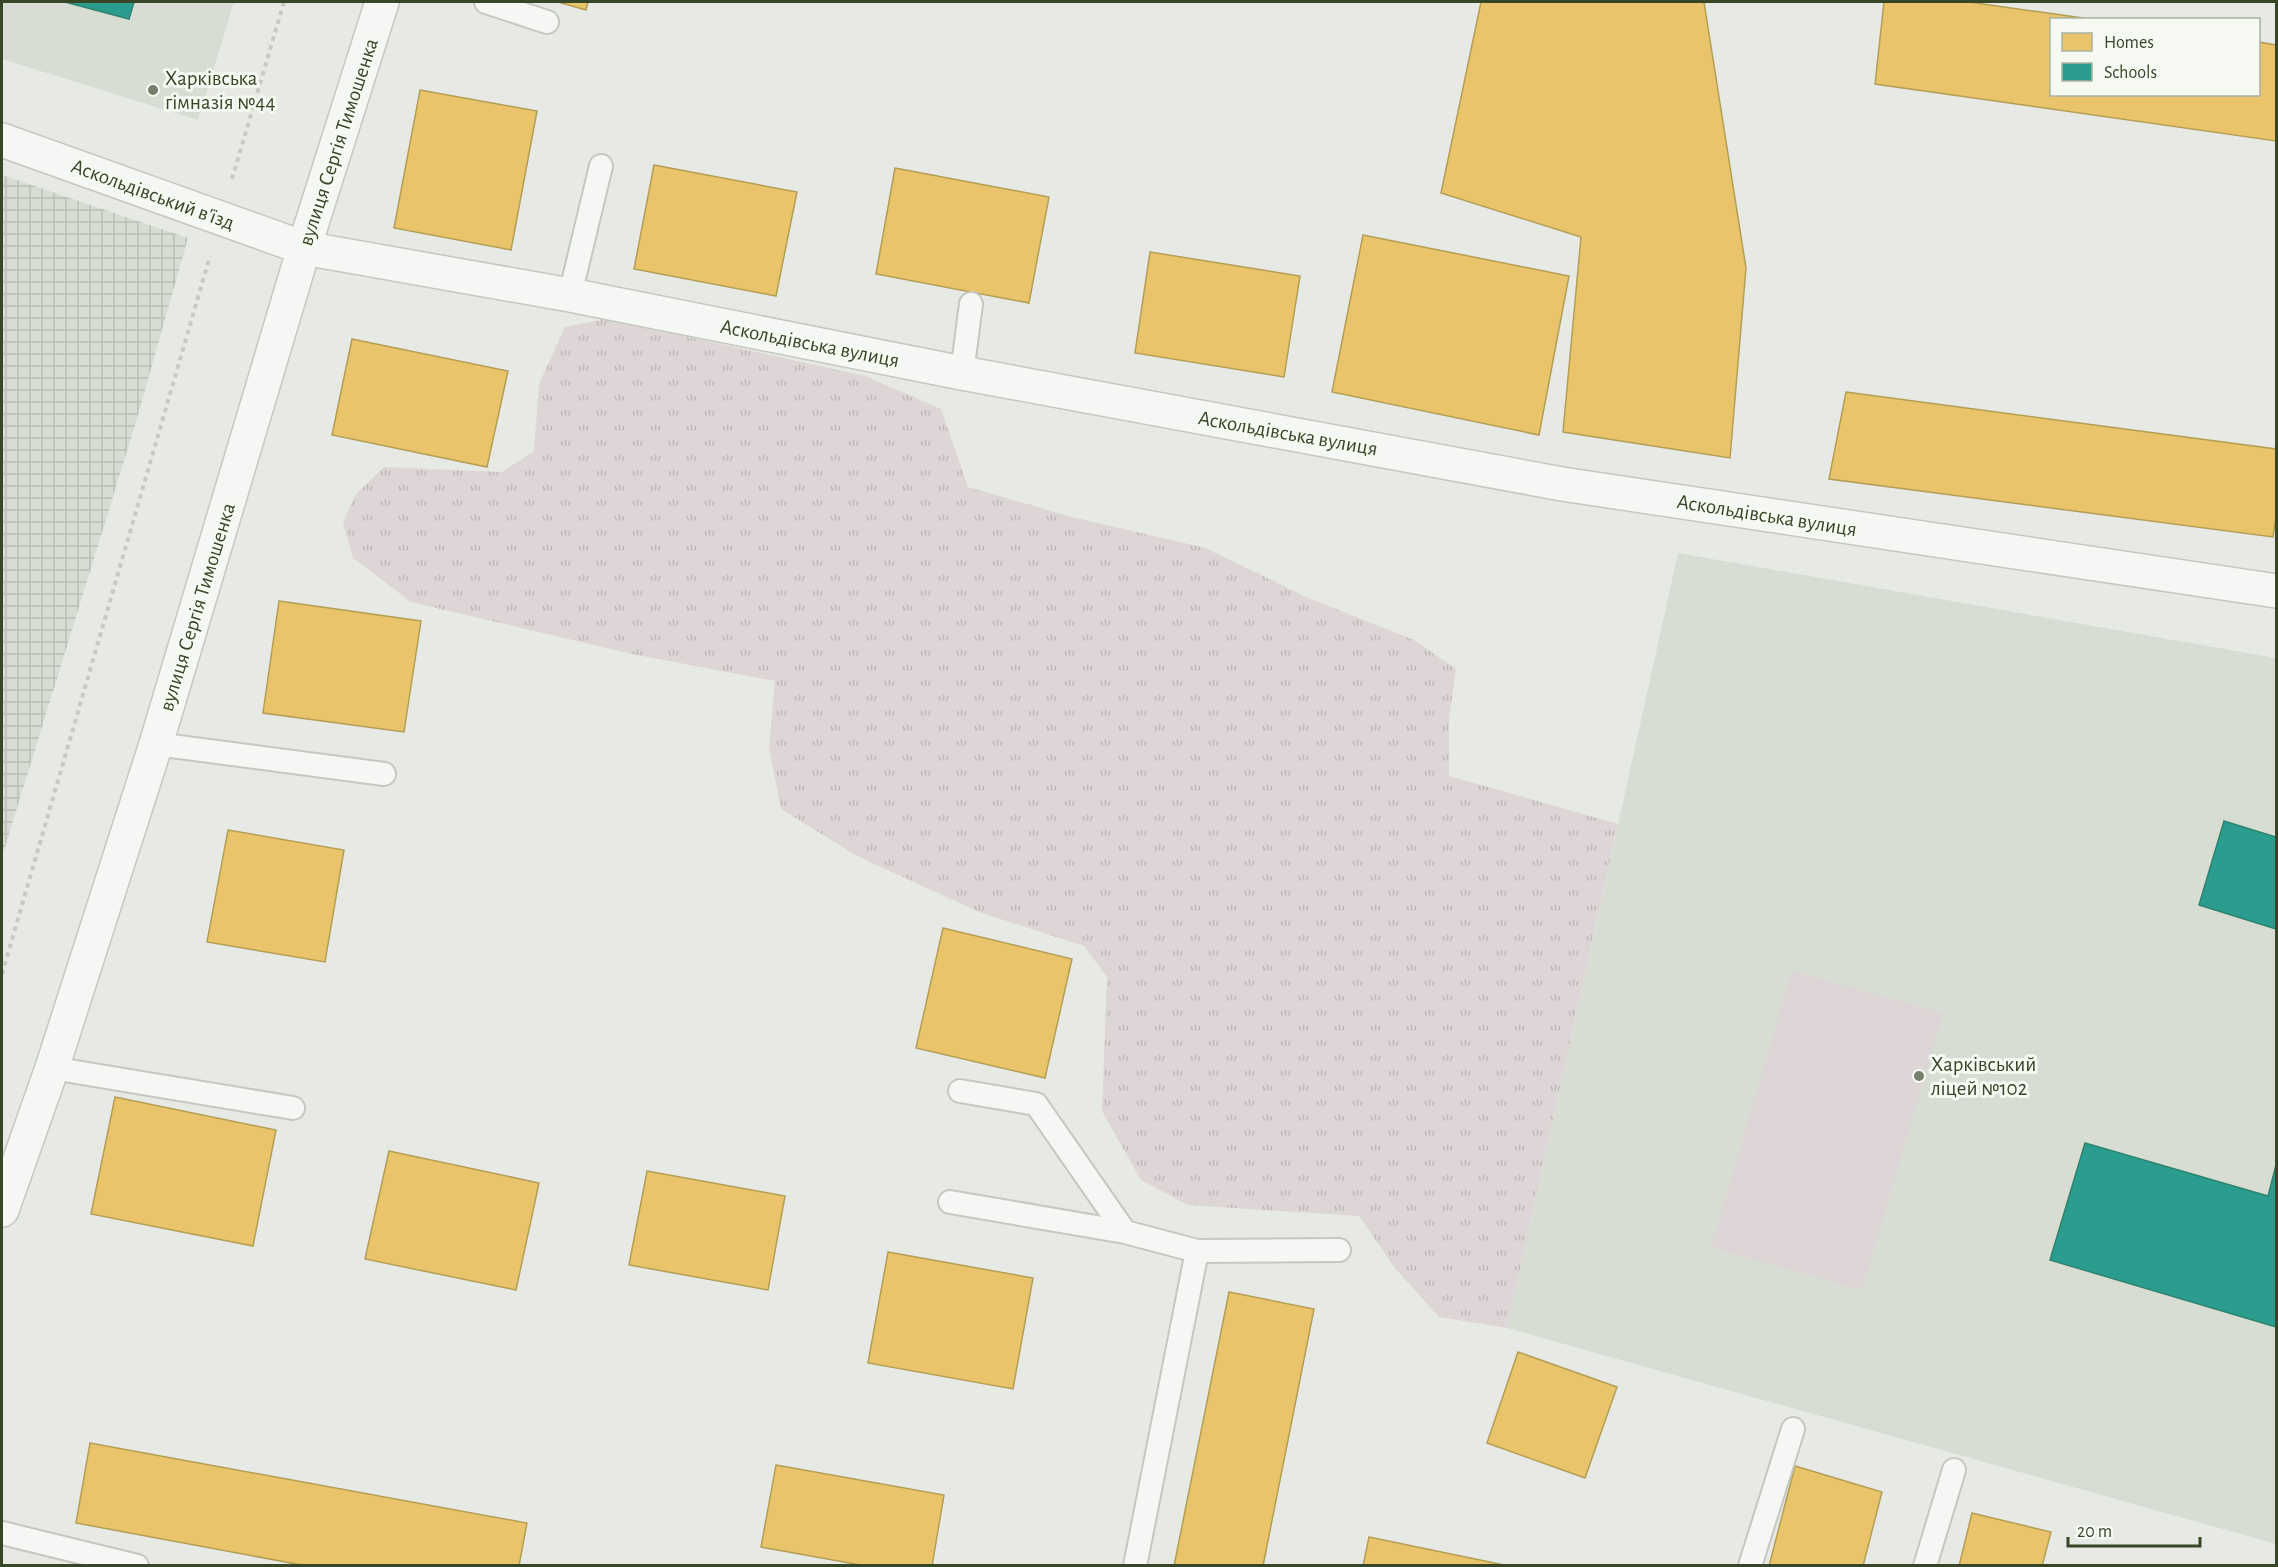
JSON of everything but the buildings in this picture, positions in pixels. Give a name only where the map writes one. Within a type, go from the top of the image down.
[{"type":"street","name":"вулиця Сергія Тимошенка","points":[[2,1210],[52,1068],[156,744],[304,248],[382,2]]},
{"type":"street","name":"Аскольдівський в'їзд","points":[[2,140],[304,248]]},
{"type":"street","name":"Аскольдівська вулиця","points":[[304,248],[570,294],[962,373],[1562,484],[2277,591]]},
{"type":"lane","points":[[486,2],[548,22]]},
{"type":"lane","points":[[570,294],[600,166]]},
{"type":"lane","points":[[962,373],[971,304]]},
{"type":"lane","points":[[156,744],[384,774]]},
{"type":"lane","points":[[52,1068],[293,1108]]},
{"type":"lane","points":[[960,1091],[1036,1104],[1125,1232]]},
{"type":"lane","points":[[950,1202],[1125,1232],[1197,1251],[1339,1250]]},
{"type":"lane","points":[[1135,1566],[1197,1251]]},
{"type":"lane","points":[[1750,1566],[1793,1429]]},
{"type":"lane","points":[[1925,1566],[1954,1470]]},
{"type":"lane","points":[[2,1533],[137,1566]]},
{"type":"path","points":[[2,974],[284,2]]},
{"type":"shaded area","name":"Харківська гімназія №44","points":[[2,2],[234,2],[198,120],[2,59]]},
{"type":"shaded area","points":[[2,175],[188,238],[136,422],[2,857]]},
{"type":"shaded area","name":"Харківський ліцей №102","points":[[1678,553],[2276,658],[2276,1544],[1507,1328]]},
{"type":"green space","points":[[606,319],[865,376],[941,409],[968,487],[1072,517],[1206,548],[1306,597],[1414,640],[1456,669],[1449,719],[1449,776],[1618,824],[1507,1328],[1439,1317],[1395,1268],[1359,1216],[1188,1205],[1141,1180],[1102,1111],[1107,977],[1084,946],[979,912],[857,856],[781,809],[769,748],[775,681],[632,654],[411,602],[353,558],[343,522],[356,494],[384,467],[502,472],[534,451],[539,384],[565,327]]},
{"type":"green space","points":[[1792,971],[1943,1013],[1862,1290],[1711,1247]]},
{"type":"place","name":"Харківська гімназія №44","points":[[153,90]]},
{"type":"place","name":"Харківський ліцей №102","points":[[1919,1076]]}]
